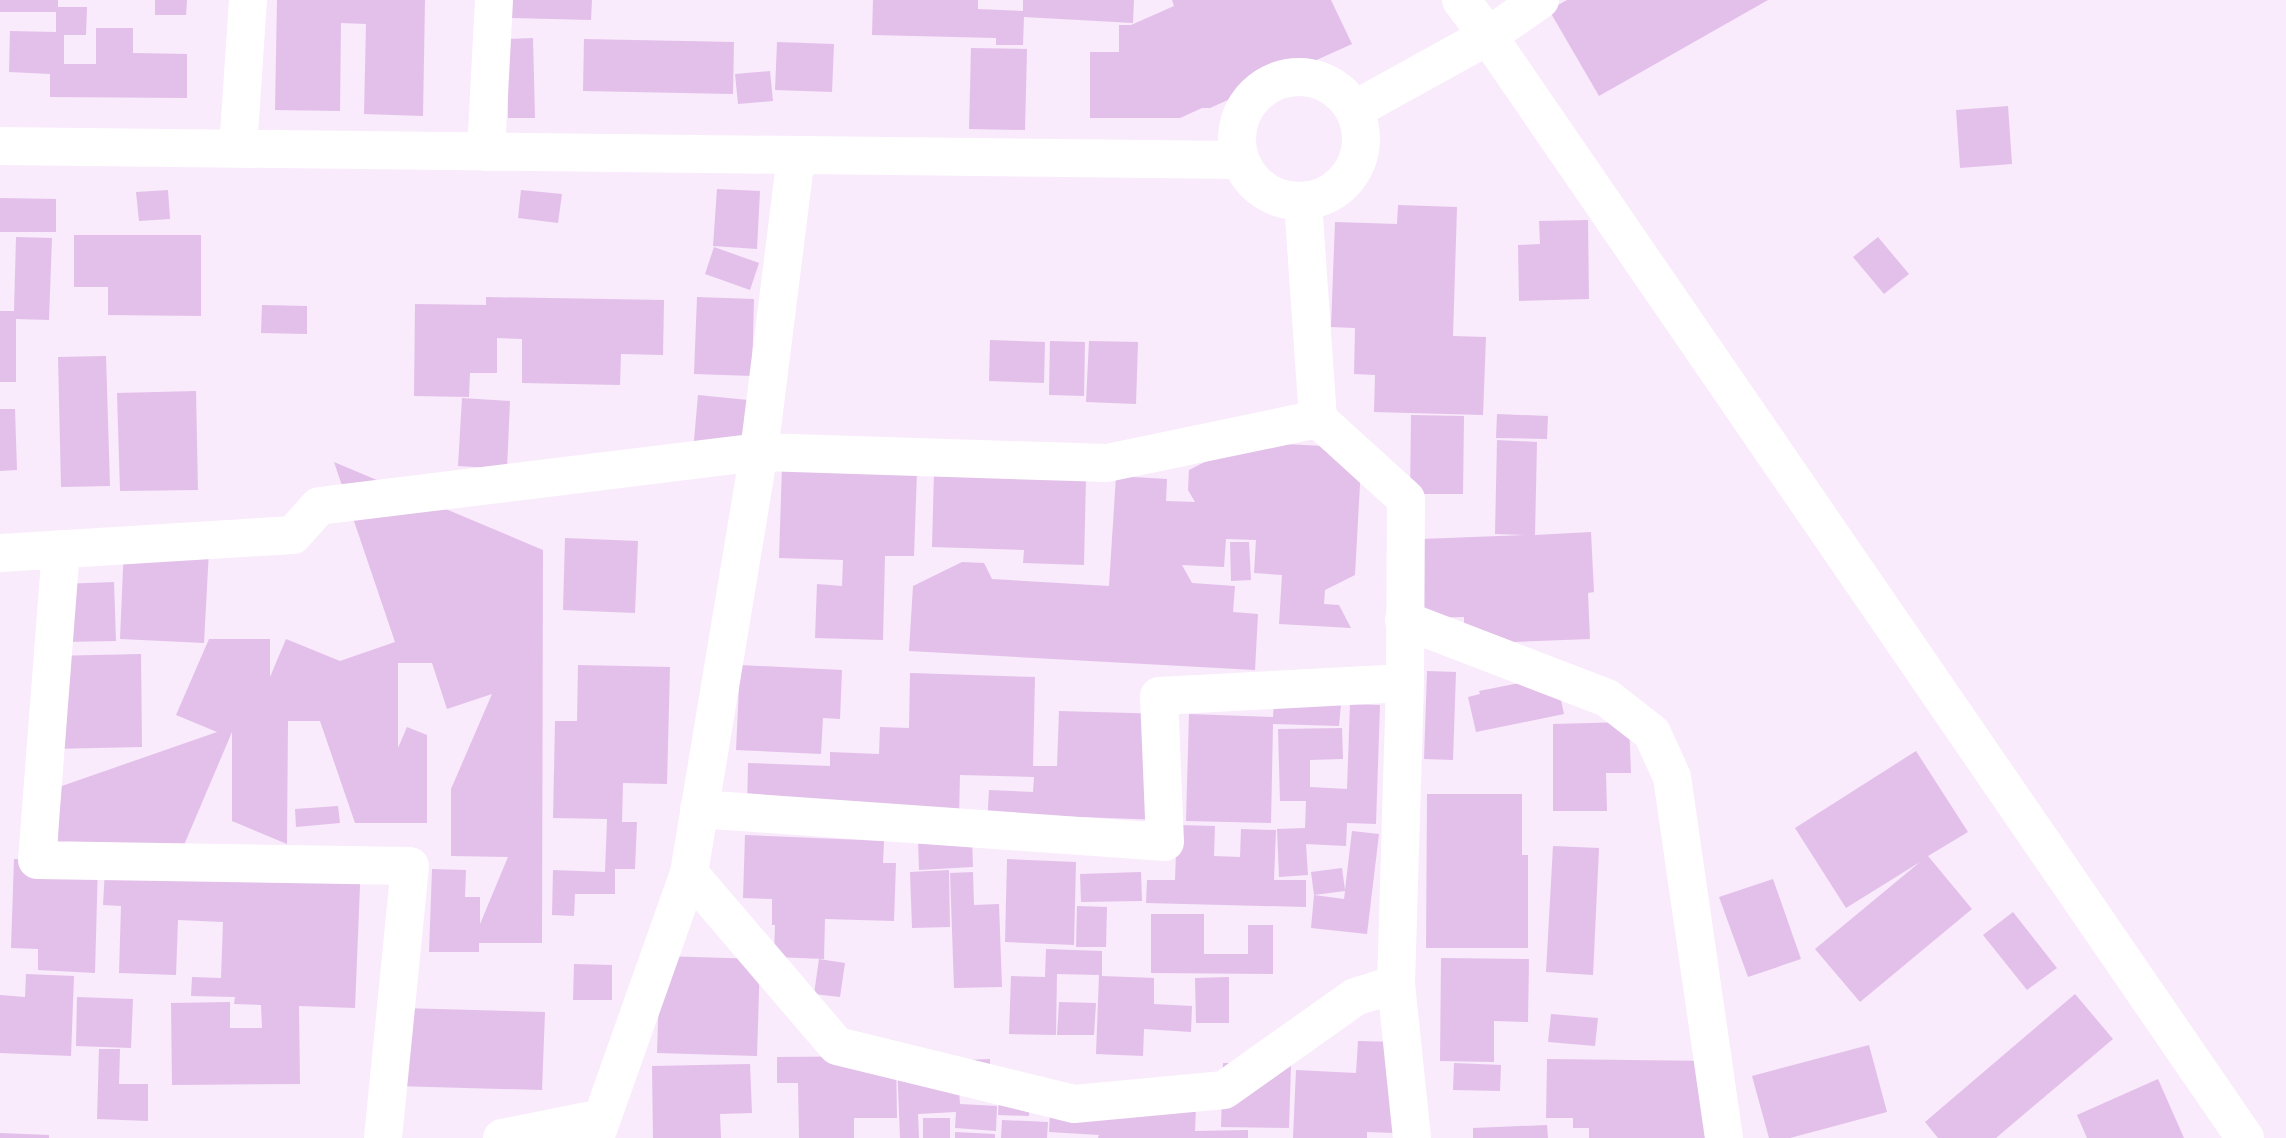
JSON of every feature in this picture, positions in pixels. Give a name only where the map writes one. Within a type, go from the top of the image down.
[{"type":"street","points":[[238,149],[248,0]]},
{"type":"street","points":[[486,152],[494,0]]},
{"type":"street","points":[[1461,0],[2245,1138]]},
{"type":"street","points":[[1354,110],[1488,36],[1540,0]]},
{"type":"street","points":[[1305,77],[1325,82],[1342,93],[1354,110],[1361,129],[1361,150],[1354,170],[1341,186],[1323,197],[1303,202],[1282,200],[1263,190],[1248,176],[1239,160],[1236,137],[1240,118],[1251,100],[1266,86],[1284,78],[1305,77]]},
{"type":"street","points":[[0,146],[1239,160]]},
{"type":"street","points":[[502,1138],[598,1128],[689,873],[758,452],[796,156]]},
{"type":"street","points":[[1303,202],[1318,419],[1406,499],[1405,684],[1396,984],[1412,1138]]},
{"type":"street","points":[[0,553],[293,535],[319,506],[758,452],[1107,463],[1318,419]]},
{"type":"street","points":[[61,549],[37,860],[410,866],[383,1138]]},
{"type":"street","points":[[1404,620],[1607,698],[1652,733],[1672,776],[1724,1138]]},
{"type":"street","points":[[699,809],[1165,842],[1159,696],[1405,684]]},
{"type":"street","points":[[689,873],[837,1046],[1074,1104],[1224,1090],[1355,997],[1396,984]]},
{"type":"building","points":[[0,0],[58,0],[58,7],[87,7],[86,35],[64,35],[64,64],[96,64],[96,28],[133,28],[133,53],[187,54],[187,98],[50,97],[50,74],[9,72],[10,31],[56,32],[56,12],[0,12]]},
{"type":"building","points":[[155,0],[187,0],[186,15],[155,15]]},
{"type":"building","points":[[277,0],[425,0],[423,116],[364,114],[366,24],[341,23],[340,111],[275,110]]},
{"type":"building","points":[[512,0],[592,0],[591,20],[512,18]]},
{"type":"building","points":[[873,0],[978,0],[978,9],[1023,11],[1023,0],[1134,0],[1133,23],[1024,17],[1023,45],[996,45],[996,38],[872,35]]},
{"type":"building","points":[[1172,0],[1331,0],[1352,44],[1210,108],[1202,108],[1180,118],[1090,118],[1090,52],[1119,52],[1119,25],[1131,25],[1174,6]]},
{"type":"building","points":[[1567,0],[1768,0],[1599,96],[1549,10]]},
{"type":"building","points":[[533,38],[535,118],[508,118],[507,39]]},
{"type":"building","points":[[584,39],[734,42],[733,94],[583,91]]},
{"type":"building","points":[[777,42],[834,44],[832,92],[775,90]]},
{"type":"building","points":[[971,48],[1027,49],[1025,130],[969,129]]},
{"type":"building","points":[[770,71],[773,101],[738,104],[735,74]]},
{"type":"building","points":[[2008,106],[2012,164],[1960,168],[1956,110]]},
{"type":"building","points":[[717,189],[760,191],[757,249],[713,246]]},
{"type":"building","points":[[168,190],[170,219],[139,221],[136,192]]},
{"type":"building","points":[[521,190],[562,194],[558,223],[518,218]]},
{"type":"building","points":[[0,198],[56,199],[56,232],[0,232]]},
{"type":"building","points":[[1398,205],[1457,207],[1453,336],[1486,337],[1483,415],[1374,412],[1375,375],[1354,374],[1355,328],[1331,327],[1335,222],[1397,224]]},
{"type":"building","points":[[1588,220],[1589,299],[1519,301],[1518,245],[1540,244],[1539,221]]},
{"type":"building","points":[[74,235],[201,235],[201,316],[108,315],[108,287],[74,287]]},
{"type":"building","points":[[16,237],[52,238],[49,320],[16,319],[16,382],[0,382],[0,311],[14,311]]},
{"type":"building","points":[[1878,237],[1909,274],[1884,294],[1853,257]]},
{"type":"building","points":[[714,247],[759,263],[750,290],[705,274]]},
{"type":"building","points":[[486,297],[664,300],[663,355],[621,354],[620,385],[522,383],[522,339],[497,338],[497,373],[470,373],[469,397],[414,396],[415,304],[486,305]]},
{"type":"building","points":[[697,297],[754,299],[752,376],[694,374]]},
{"type":"building","points":[[262,305],[307,306],[307,334],[261,333]]},
{"type":"building","points":[[990,340],[1045,342],[1044,383],[989,381]]},
{"type":"building","points":[[1050,341],[1085,342],[1084,396],[1049,395]]},
{"type":"building","points":[[1089,341],[1138,342],[1136,404],[1086,402]]},
{"type":"building","points":[[106,356],[110,486],[61,487],[58,357]]},
{"type":"building","points":[[196,391],[198,490],[120,491],[117,393]]},
{"type":"building","points":[[698,395],[748,400],[741,468],[692,463]]},
{"type":"building","points":[[462,398],[510,401],[507,469],[458,466]]},
{"type":"building","points":[[0,409],[15,409],[17,470],[0,471]]},
{"type":"building","points":[[1497,414],[1548,416],[1547,439],[1496,438]]},
{"type":"building","points":[[1411,415],[1464,416],[1463,494],[1410,494]]},
{"type":"building","points":[[1497,440],[1537,442],[1535,535],[1591,532],[1594,592],[1588,593],[1590,639],[1464,644],[1464,617],[1424,618],[1421,539],[1525,535],[1495,534]]},
{"type":"building","points":[[1244,442],[1362,448],[1355,575],[1325,590],[1324,604],[1339,605],[1351,628],[1279,624],[1282,575],[1254,573],[1256,540],[1226,539],[1224,567],[1182,565],[1192,583],[1235,586],[1233,612],[1258,614],[1255,670],[909,651],[913,586],[962,562],[984,563],[992,579],[1109,586],[1116,476],[1167,479],[1166,501],[1195,502],[1188,490],[1189,470]]},
{"type":"building","points":[[334,462],[543,550],[542,943],[479,943],[479,952],[429,952],[432,869],[466,870],[465,897],[480,897],[480,924],[508,857],[451,856],[451,789],[492,694],[447,709],[432,663],[398,663],[398,748],[407,727],[427,735],[427,823],[355,823],[320,721],[288,721],[287,844],[232,821],[232,732],[184,845],[58,844],[59,787],[217,732],[176,715],[209,639],[270,639],[270,677],[286,639],[340,661],[395,642]]},
{"type":"building","points":[[782,466],[917,471],[914,556],[885,556],[883,640],[815,638],[817,584],[842,586],[843,560],[779,558]]},
{"type":"building","points":[[934,473],[1086,476],[1084,565],[1023,563],[1024,550],[932,547]]},
{"type":"building","points":[[565,538],[638,541],[635,613],[563,610]]},
{"type":"building","points":[[1230,542],[1249,542],[1251,580],[1231,581]]},
{"type":"building","points":[[124,546],[209,550],[204,643],[120,639]]},
{"type":"building","points":[[114,582],[116,641],[63,642],[61,584]]},
{"type":"building","points":[[141,654],[142,747],[51,749],[49,656]]},
{"type":"building","points":[[578,665],[670,667],[667,784],[623,783],[622,822],[637,822],[635,869],[615,869],[615,894],[575,894],[574,916],[552,915],[553,870],[605,872],[607,819],[553,818],[555,721],[577,721]]},
{"type":"building","points":[[740,665],[842,670],[840,719],[823,718],[821,754],[736,750]]},
{"type":"building","points":[[1427,671],[1456,672],[1453,760],[1424,759]]},
{"type":"building","points":[[910,673],[1035,677],[1033,766],[1057,766],[1059,711],[1167,714],[1163,820],[1080,817],[987,825],[989,790],[1033,792],[1034,777],[960,775],[959,817],[747,811],[748,763],[830,766],[830,752],[879,754],[880,727],[909,728]]},
{"type":"building","points":[[1556,676],[1564,714],[1476,732],[1468,697],[1480,694],[1479,691]]},
{"type":"building","points":[[1274,702],[1341,704],[1339,726],[1273,724],[1271,823],[1186,821],[1189,714],[1273,717]]},
{"type":"building","points":[[1350,704],[1380,705],[1376,824],[1347,823],[1346,846],[1306,844],[1308,875],[1279,877],[1277,829],[1305,828],[1306,801],[1280,801],[1278,729],[1342,728],[1343,759],[1310,760],[1310,787],[1347,789]]},
{"type":"building","points":[[1629,722],[1631,773],[1606,773],[1607,811],[1553,811],[1553,724]]},
{"type":"building","points":[[1916,751],[1968,832],[1928,856],[1972,909],[1860,1002],[1815,949],[1920,862],[1846,908],[1795,828]]},
{"type":"building","points":[[1427,794],[1522,794],[1522,855],[1528,855],[1528,948],[1426,948]]},
{"type":"building","points":[[338,806],[340,823],[296,827],[295,809]]},
{"type":"building","points":[[1177,825],[1215,826],[1214,856],[1240,857],[1241,829],[1276,830],[1274,880],[1306,880],[1306,907],[1146,903],[1147,880],[1175,880]]},
{"type":"building","points":[[1352,831],[1379,834],[1367,934],[1311,928],[1314,895],[1311,872],[1342,868],[1345,890]],"holes":[[[1345,891],[1344,899],[1314,895]]]},
{"type":"building","points":[[745,835],[884,841],[883,863],[896,863],[894,921],[825,919],[824,959],[774,957],[775,925],[772,925],[772,899],[743,898]]},
{"type":"building","points":[[972,837],[973,867],[919,870],[918,839]]},
{"type":"building","points":[[1553,846],[1599,848],[1593,975],[1546,972]]},
{"type":"building","points":[[14,859],[98,863],[95,973],[38,970],[38,949],[11,948]]},
{"type":"building","points":[[1007,859],[1076,862],[1074,945],[1005,942]]},
{"type":"building","points":[[361,861],[355,1008],[299,1006],[300,1084],[172,1085],[171,1003],[230,1002],[230,1028],[262,1028],[261,1005],[234,1004],[235,997],[191,996],[192,977],[221,978],[223,922],[178,920],[176,975],[119,973],[121,906],[103,905],[105,869]]},
{"type":"building","points":[[949,870],[950,927],[912,928],[910,872]]},
{"type":"building","points":[[973,872],[974,905],[999,904],[1002,987],[954,988],[950,873]]},
{"type":"building","points":[[1141,872],[1142,901],[1081,902],[1080,874]]},
{"type":"building","points":[[1773,879],[1801,959],[1748,977],[1719,897]]},
{"type":"building","points":[[1077,906],[1107,907],[1106,947],[1076,947]]},
{"type":"building","points":[[2013,912],[2057,968],[2027,990],[1983,935]]},
{"type":"building","points":[[1151,914],[1204,914],[1204,954],[1248,954],[1248,925],[1273,925],[1273,974],[1151,973]]},
{"type":"building","points":[[1046,949],[1102,951],[1102,976],[1154,978],[1154,1004],[1192,1006],[1191,1032],[1144,1029],[1143,1056],[1096,1054],[1099,975],[1057,974],[1056,1035],[1009,1034],[1011,976],[1045,977]]},
{"type":"building","points":[[660,956],[760,959],[757,1056],[657,1053]]},
{"type":"building","points":[[1441,958],[1529,959],[1528,1022],[1494,1021],[1494,1062],[1440,1061]]},
{"type":"building","points":[[819,959],[845,963],[840,997],[814,994]]},
{"type":"building","points":[[574,964],[612,965],[612,1000],[573,1000]]},
{"type":"building","points":[[26,974],[74,976],[71,1056],[0,1053],[0,995],[25,997]]},
{"type":"building","points":[[1229,977],[1229,1023],[1196,1023],[1195,978]]},
{"type":"building","points":[[2075,994],[2113,1039],[1996,1138],[1938,1138],[1925,1122]]},
{"type":"building","points":[[77,997],[133,999],[131,1048],[76,1046]]},
{"type":"building","points":[[1059,1002],[1096,1003],[1094,1035],[1057,1035]]},
{"type":"building","points":[[401,1008],[545,1012],[542,1090],[395,1086]]},
{"type":"building","points":[[1551,1014],[1598,1018],[1595,1046],[1548,1042]]},
{"type":"building","points":[[1358,1041],[1398,1042],[1394,1133],[1367,1132],[1367,1138],[1293,1138],[1296,1070],[1356,1073]]},
{"type":"building","points":[[1869,1045],[1887,1112],[1790,1138],[1769,1138],[1752,1076]]},
{"type":"building","points":[[99,1049],[120,1049],[119,1084],[148,1084],[148,1121],[97,1119]]},
{"type":"building","points":[[896,1056],[897,1118],[854,1118],[854,1138],[799,1138],[798,1083],[777,1083],[777,1057]]},
{"type":"building","points":[[990,1059],[990,1089],[959,1090],[960,1104],[997,1106],[996,1131],[955,1128],[956,1112],[918,1114],[919,1138],[900,1138],[897,1063]]},
{"type":"building","points":[[1547,1059],[1713,1061],[1712,1138],[1589,1138],[1589,1128],[1573,1128],[1573,1118],[1546,1118]]},
{"type":"building","points":[[1223,1063],[1291,1064],[1289,1128],[1221,1127]]},
{"type":"building","points":[[1454,1063],[1501,1065],[1500,1091],[1453,1090]]},
{"type":"building","points":[[750,1064],[752,1113],[720,1114],[721,1138],[653,1138],[652,1066]]},
{"type":"building","points":[[1000,1077],[1030,1078],[1029,1116],[998,1115]]},
{"type":"building","points":[[2158,1079],[2184,1138],[2087,1138],[2077,1115]]},
{"type":"building","points":[[1197,1083],[1195,1131],[1248,1130],[1248,1138],[1098,1138],[1099,1135],[1049,1132],[1051,1092]]},
{"type":"building","points":[[923,1118],[950,1118],[950,1138],[923,1138]]},
{"type":"building","points":[[1002,1120],[1048,1122],[1047,1138],[1001,1138]]},
{"type":"building","points":[[1547,1125],[1548,1138],[1473,1138],[1473,1128]]},
{"type":"building","points":[[955,1132],[995,1134],[995,1138],[955,1138]]},
{"type":"building","points":[[0,1133],[49,1135],[49,1138],[0,1138]]}]
